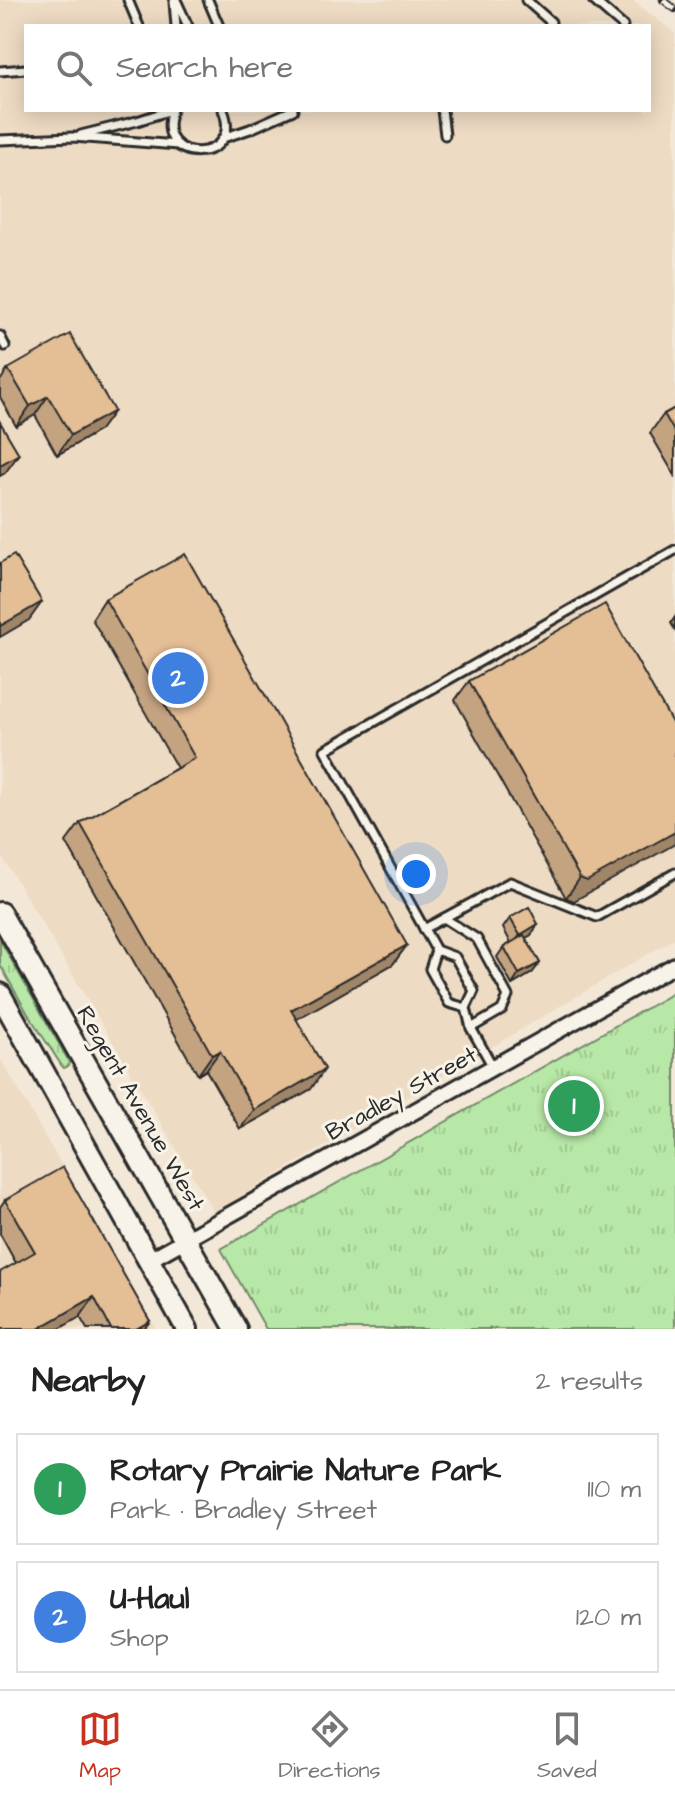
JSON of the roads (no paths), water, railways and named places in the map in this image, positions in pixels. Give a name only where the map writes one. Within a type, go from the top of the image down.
[{"type":"main road","name":"Regent Avenue West","points":[[0,913],[236,1329]]},
{"type":"main road","points":[[0,994],[186,1329]]},
{"type":"street","name":"Bradley Street","points":[[149,1260],[675,965]]},
{"type":"lane","points":[[128,0],[138,24]]},
{"type":"lane","points":[[175,0],[176,24]]},
{"type":"lane","points":[[175,0],[187,24]]},
{"type":"lane","points":[[208,0],[218,24]]},
{"type":"lane","points":[[526,0],[550,24]]},
{"type":"lane","points":[[593,0],[621,24]]},
{"type":"lane","points":[[0,71],[24,69]]},
{"type":"lane","points":[[73,137],[166,112]]},
{"type":"lane","points":[[172,112],[169,128],[172,137],[178,145],[194,153],[203,153],[218,145],[223,138],[226,122],[224,112]]},
{"type":"lane","points":[[223,138],[288,112]]},
{"type":"lane","points":[[442,112],[445,135]]},
{"type":"lane","points":[[0,140],[73,137],[178,145]]},
{"type":"lane","points":[[0,336],[5,346]]},
{"type":"lane","points":[[493,1067],[471,1028],[466,1008],[474,991],[455,957],[436,950],[325,750],[675,550]]},
{"type":"lane","points":[[424,929],[510,882],[597,917],[675,873]]},
{"type":"lane","points":[[444,918],[477,939],[508,996],[502,1010],[471,1028]]},
{"type":"lane","points":[[436,950],[430,969],[449,1003],[466,1008]]},
{"type":"railway","points":[[663,0],[675,9]]},
{"type":"place","name":"U-Haul","points":[[178,678]]},
{"type":"place","name":"Rotary Prairie Nature Park","points":[[574,1106]]}]
